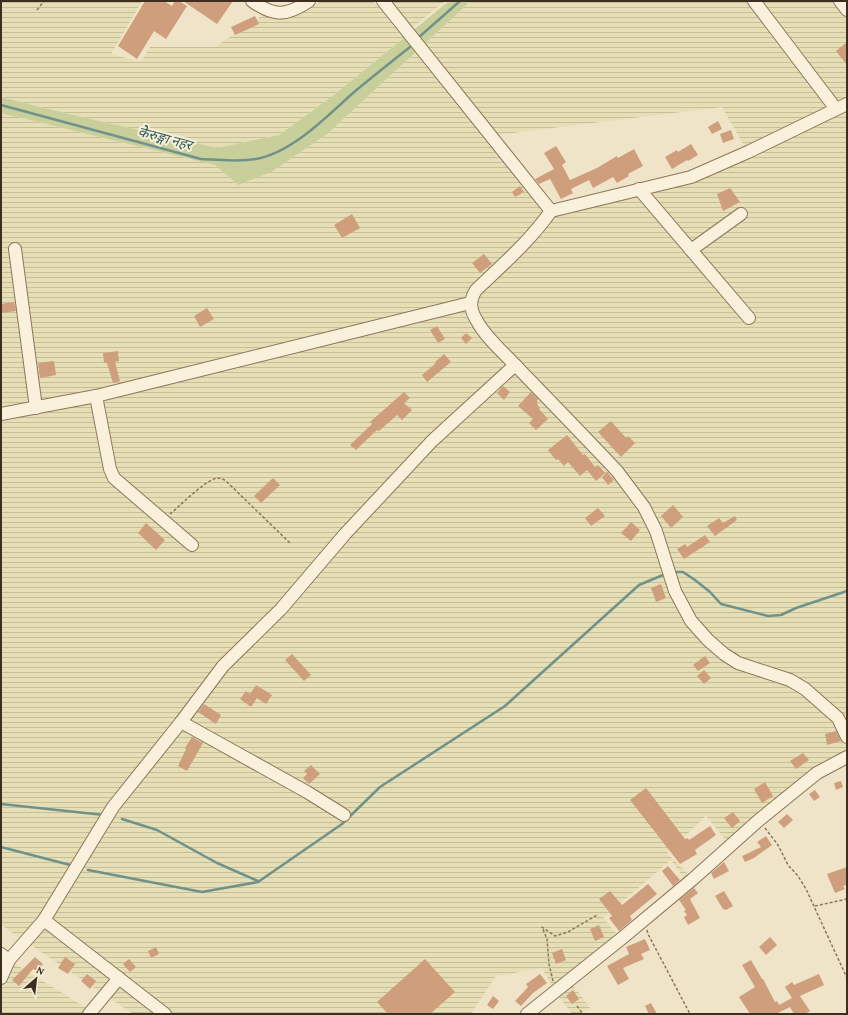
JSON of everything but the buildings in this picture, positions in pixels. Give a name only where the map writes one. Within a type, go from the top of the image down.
[{"type":"street","points":[[252,1],[269,11],[278,14],[295,10],[309,1]]},
{"type":"street","points":[[383,1],[551,211]]},
{"type":"street","points":[[754,1],[842,106],[748,152],[691,177],[551,211],[540,227],[526,242],[476,290],[471,297],[470,303],[476,320],[480,326],[617,471],[640,501],[656,530],[678,598],[691,621],[708,640],[724,654],[738,663],[790,680],[805,689],[838,718],[847,737]]},
{"type":"street","points":[[840,1],[847,10]]},
{"type":"street","points":[[639,189],[750,318]]},
{"type":"street","points":[[691,250],[741,214]]},
{"type":"street","points":[[15,249],[36,408]]},
{"type":"street","points":[[1,414],[96,396],[470,303]]},
{"type":"street","points":[[1,978],[5,957],[44,920],[114,807],[223,666],[281,609],[356,522],[432,441],[515,364]]},
{"type":"street","points":[[96,396],[110,469],[114,478],[192,545]]},
{"type":"street","points":[[181,722],[307,792],[344,815]]},
{"type":"street","points":[[527,1014],[693,879],[759,820],[817,773],[847,757]]},
{"type":"street","points":[[44,920],[165,1014]]},
{"type":"street","points":[[89,1014],[119,978]]},
{"type":"path","points":[[37,10],[44,1]]},
{"type":"path","points":[[163,520],[207,483],[216,478],[221,478],[236,490],[291,544]]},
{"type":"path","points":[[759,820],[778,845],[788,866],[798,876],[806,889],[847,978]]},
{"type":"path","points":[[815,906],[847,899]]},
{"type":"path","points":[[555,991],[549,964],[547,939],[542,927],[555,936],[568,932],[597,915]]},
{"type":"path","points":[[645,918],[648,934],[690,1014]]},
{"type":"path","points":[[578,1006],[583,1014]]},
{"type":"shaded area","points":[[1,1],[142,1],[111,54],[141,62],[150,47],[215,47],[263,15],[271,17],[298,14],[309,9],[320,1],[373,1],[405,37],[334,95],[279,135],[217,148],[1,97]]},
{"type":"shaded area","points":[[391,1],[445,1],[411,29]]},
{"type":"shaded area","points":[[471,1],[847,1],[847,757],[731,846],[706,816],[667,853],[693,879],[687,883],[671,860],[603,918],[621,939],[569,980],[590,1008],[580,1014],[572,1014],[555,991],[542,968],[496,976],[471,1014],[133,1014],[1,925],[1,113],[215,165],[238,185],[327,134]],"holes":[[[722,107],[748,152],[691,177],[551,211],[496,135]]]},
{"type":"shaded area","points":[[1,954],[9,960],[96,1014],[1,1014]]},
{"type":"green space","points":[[449,1],[471,1],[327,134],[271,172],[238,185],[215,165],[1,113],[1,97],[217,148],[279,135],[334,95]]},
{"type":"waterway","name":"केेरुङ्गा नहर","points":[[418,38],[460,1]]},
{"type":"waterway","name":"केेरुङ्गा नहर","points":[[1,105],[201,159],[236,161],[249,160],[269,155],[296,142],[410,47]]},
{"type":"waterway","points":[[676,572],[683,572],[695,580],[710,592],[721,604],[768,616],[781,615],[796,608],[847,591]]},
{"type":"waterway","points":[[88,870],[202,892],[258,882],[342,824],[380,787],[505,706],[639,585],[663,575]]},
{"type":"waterway","points":[[1,804],[104,815]]},
{"type":"waterway","points":[[122,819],[157,830],[217,863],[258,881]]},
{"type":"waterway","points":[[1,847],[74,866]]}]
